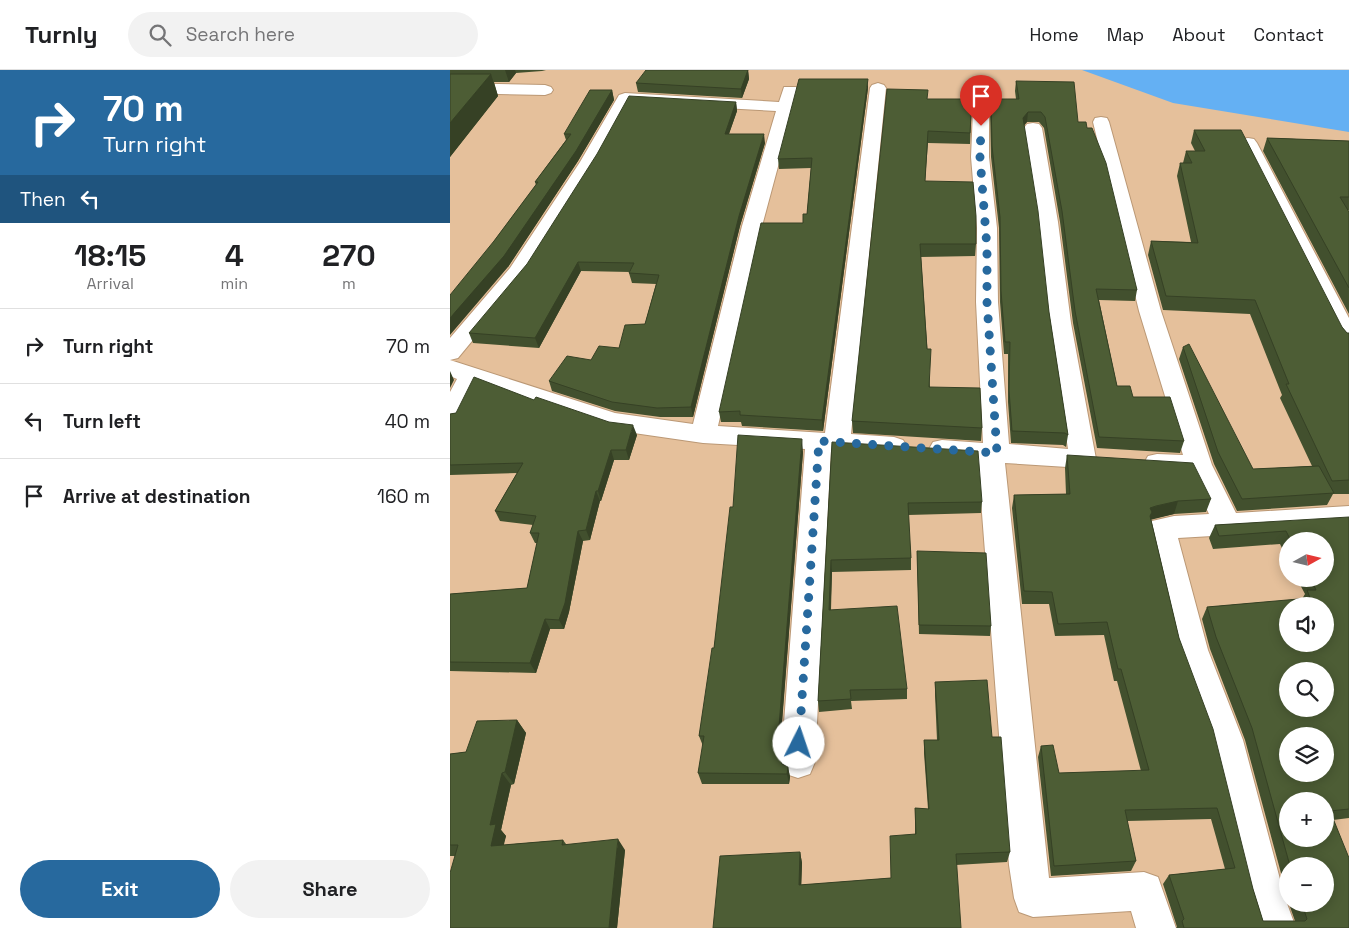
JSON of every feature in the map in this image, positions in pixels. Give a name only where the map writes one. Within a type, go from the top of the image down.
[{"type":"street","points":[[450,88],[545,90]]},
{"type":"street","points":[[798,762],[828,442],[878,88]]},
{"type":"street","points":[[450,353],[518,272],[589,162],[624,98],[788,99],[752,226],[703,434]]},
{"type":"street","points":[[981,110],[980,157],[986,228],[987,302],[994,453],[1028,865],[1033,898],[1144,891],[1156,928]]},
{"type":"street","points":[[1101,122],[1150,311],[1199,465],[1228,524]]},
{"type":"street","points":[[450,416],[460,372],[613,420],[703,434],[1093,459],[1060,323],[1048,222],[1033,128]]},
{"type":"street","points":[[1248,143],[1349,340]]},
{"type":"street","points":[[1132,461],[1199,465]]},
{"type":"street","points":[[1276,928],[1266,898],[1226,740],[1192,650],[1162,529],[1228,524],[1347,522]]},
{"type":"water","points":[[1082,70],[1349,70],[1349,132],[1173,103]]},
{"type":"building","points":[[646,70],[748,70],[741,89],[636,83]]},
{"type":"building","points":[[450,74],[491,74],[450,123]]},
{"type":"building","points":[[799,79],[868,79],[822,420],[740,415],[740,411],[719,412],[761,223],[803,223],[803,214],[807,214],[812,158],[778,159]]},
{"type":"building","points":[[1016,81],[1074,82],[1078,122],[1086,122],[1087,128],[1092,128],[1106,163],[1137,290],[1096,289],[1117,386],[1130,386],[1133,397],[1170,397],[1184,441],[1099,437],[1075,311],[1062,211],[1045,117],[1041,112],[1028,112],[1023,118],[1038,211],[1049,312],[1068,435],[1065,433],[1012,431],[1009,390],[1010,342],[1005,342],[1001,291],[1000,217],[992,146],[991,99],[1019,99]]},
{"type":"building","points":[[887,89],[928,90],[927,99],[972,99],[970,133],[928,131],[925,181],[973,182],[976,244],[920,244],[927,349],[931,349],[929,387],[980,388],[982,428],[852,421]]},
{"type":"building","points":[[590,90],[612,90],[576,151],[504,256],[450,318],[450,295],[494,241],[571,134],[564,134]]},
{"type":"building","points":[[629,96],[736,102],[725,134],[764,134],[739,216],[691,407],[657,408],[612,402],[549,381],[567,356],[591,360],[599,346],[619,348],[625,325],[645,324],[659,275],[629,273],[634,263],[578,262],[535,338],[469,333],[527,264],[597,154]]},
{"type":"building","points":[[1194,130],[1241,130],[1342,327],[1349,333],[1349,480],[1332,481],[1286,384],[1289,384],[1255,300],[1166,296],[1151,241],[1198,243],[1180,163],[1192,163],[1186,151],[1205,151]]},
{"type":"building","points":[[1267,138],[1349,141],[1349,197],[1340,197],[1349,212],[1349,288]]},
{"type":"building","points":[[1189,344],[1253,469],[1319,466],[1334,493],[1242,499],[1218,452],[1183,347]]},
{"type":"building","points":[[474,377],[534,400],[536,397],[609,422],[633,425],[626,450],[611,450],[598,491],[596,491],[586,530],[578,531],[565,603],[559,620],[545,619],[530,663],[450,662],[450,594],[527,588],[539,533],[530,533],[536,516],[495,511],[523,463],[450,465],[450,414],[456,413]]},
{"type":"building","points":[[738,435],[802,439],[777,751],[782,764],[788,767],[787,774],[698,773],[704,736],[699,736],[712,648],[714,648],[730,507],[733,507]]},
{"type":"building","points":[[832,442],[978,451],[982,502],[908,503],[911,558],[831,560],[829,610],[897,606],[907,689],[850,690],[851,699],[818,701]]},
{"type":"building","points":[[1067,455],[1193,463],[1211,499],[1178,501],[1156,506],[1150,508],[1152,512],[1150,516],[1179,638],[1213,729],[1253,889],[1263,921],[1305,921],[1307,919],[1305,912],[1334,912],[1334,857],[1288,857],[1285,847],[1334,847],[1334,821],[1349,858],[1349,928],[1184,928],[1182,921],[1184,919],[1169,875],[1235,868],[1217,808],[1125,810],[1136,861],[1054,866],[1041,746],[1053,745],[1059,773],[1149,770],[1121,669],[1118,669],[1107,622],[1058,624],[1052,592],[1024,591],[1014,495],[1070,494]]},
{"type":"building","points":[[1349,517],[1349,809],[1334,811],[1334,792],[1279,792],[1279,826],[1252,728],[1216,637],[1207,607],[1279,601],[1279,652],[1334,652],[1334,597],[1310,597],[1307,590],[1334,588],[1334,532],[1286,531],[1219,536],[1215,525]]},
{"type":"building","points":[[917,551],[986,553],[991,626],[919,625]]},
{"type":"building","points":[[987,680],[992,737],[1001,737],[1010,852],[956,854],[961,928],[713,928],[720,856],[800,852],[799,885],[891,878],[890,836],[916,834],[915,808],[929,809],[924,740],[939,740],[935,682]]},
{"type":"building","points":[[517,720],[490,825],[496,824],[491,846],[563,840],[562,845],[618,839],[609,928],[450,928],[450,873],[458,845],[450,845],[450,754],[466,752],[477,721]]},
{"type":"route","points":[[799,743],[819,441],[997,453],[987,302],[988,268],[980,157],[981,126]]}]
